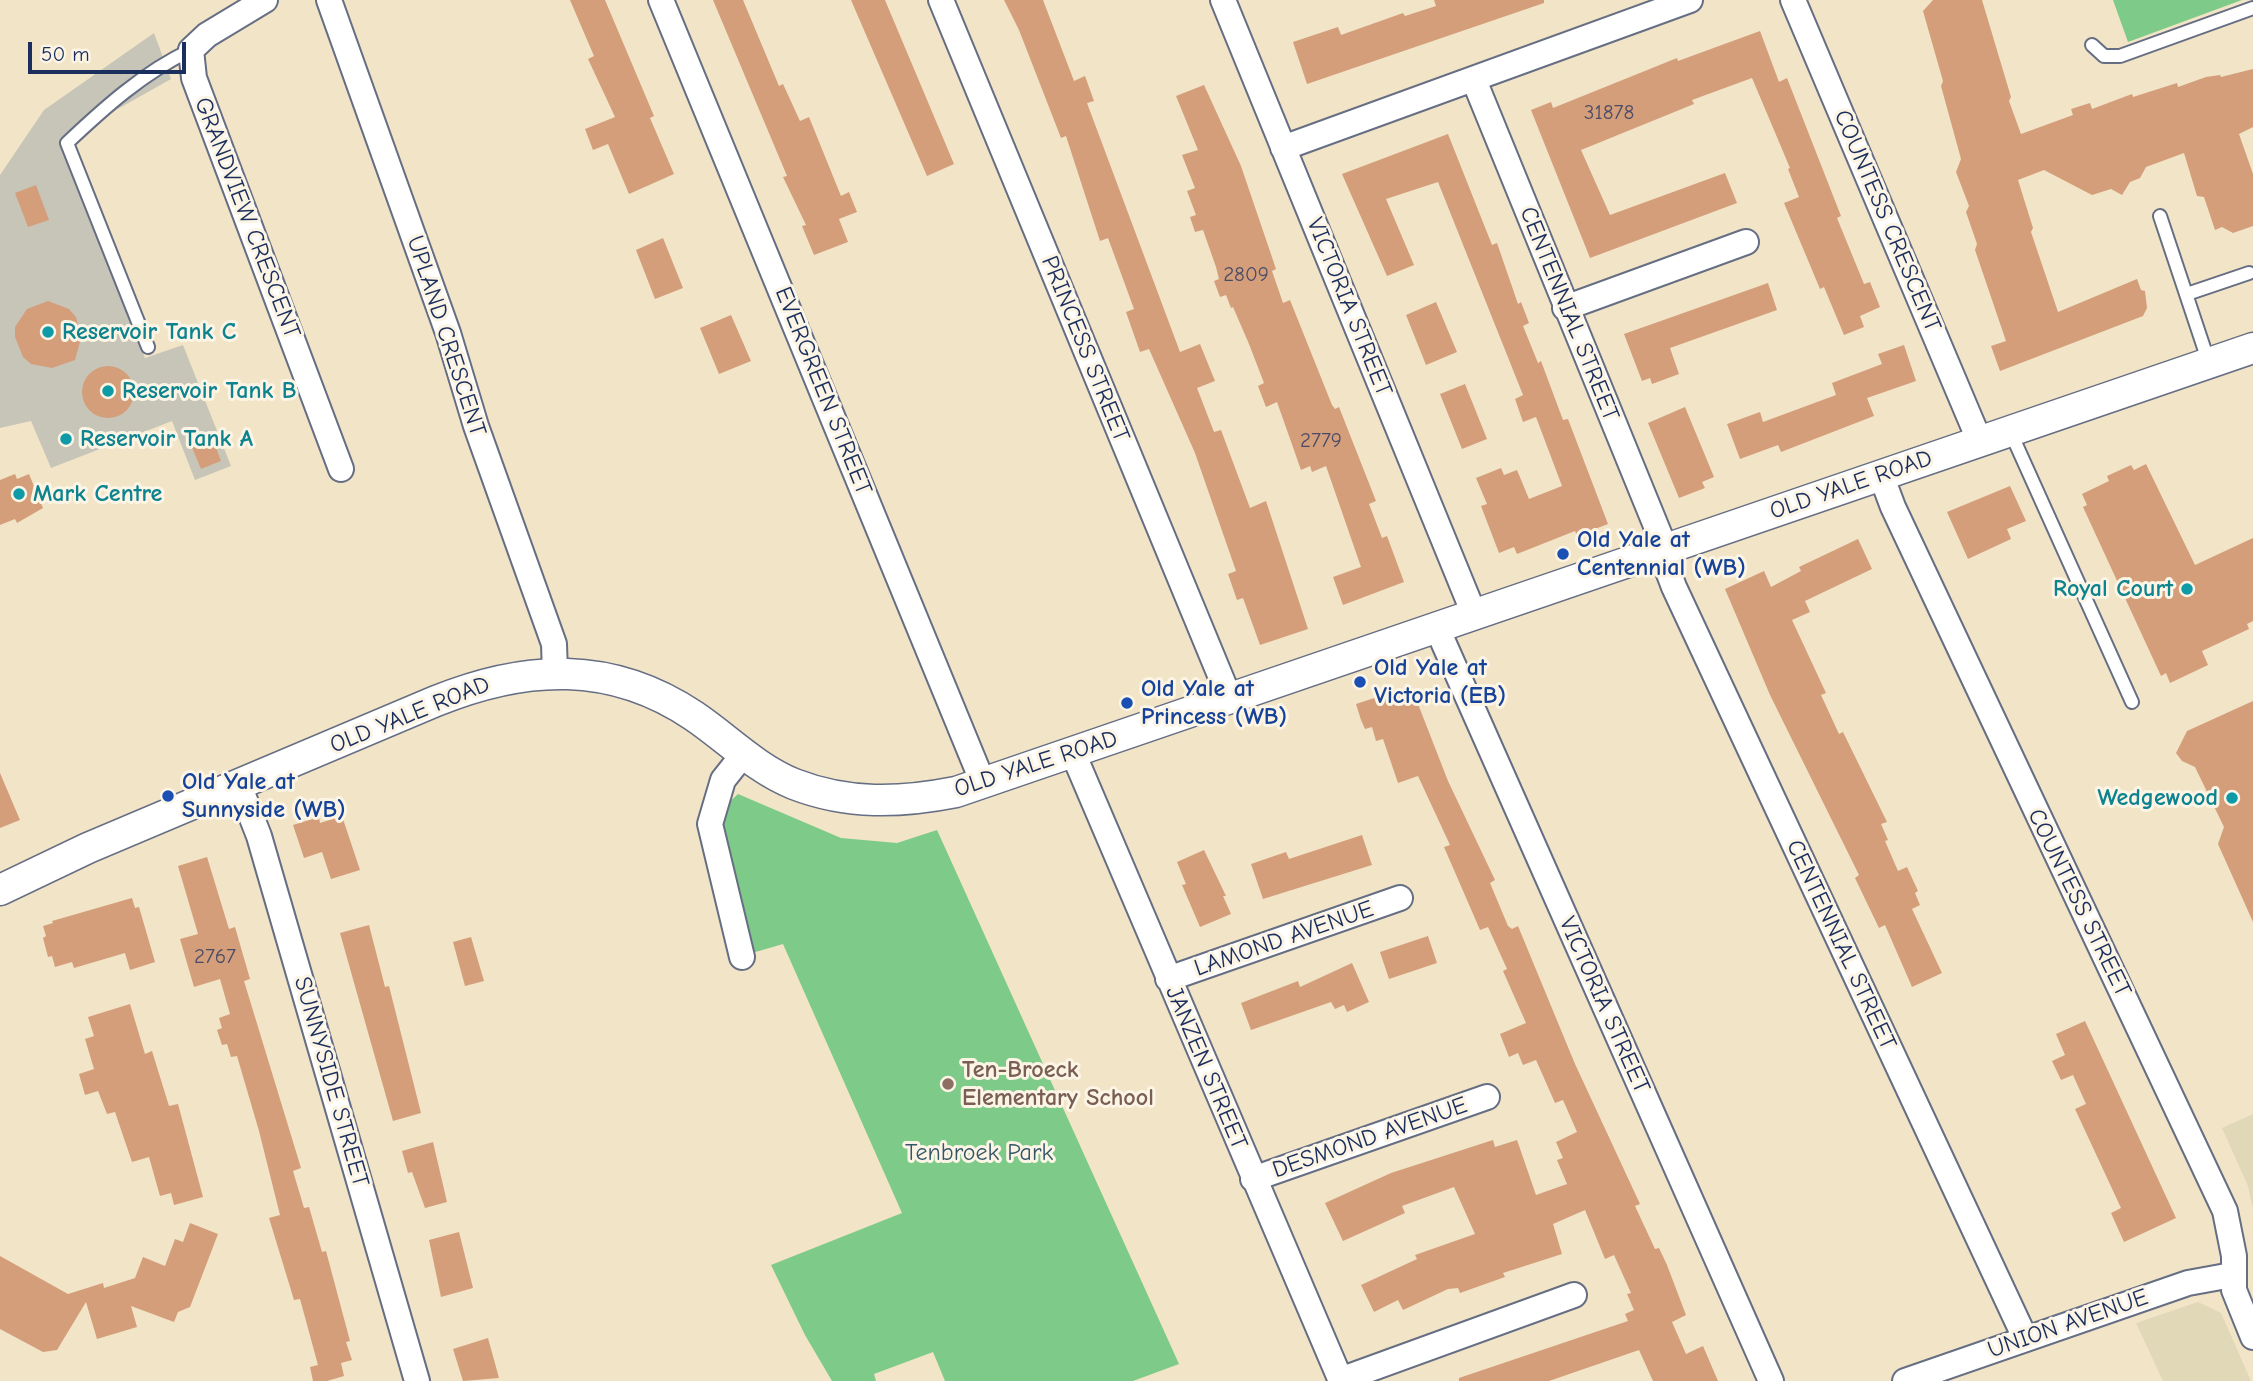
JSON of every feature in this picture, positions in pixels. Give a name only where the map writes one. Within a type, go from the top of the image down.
[{"type":"street","points":[[191,50],[206,35],[265,0]]},
{"type":"street","name":"UPLAND CRESCENT","points":[[329,0],[448,333],[513,534],[554,644],[555,673]]},
{"type":"street","name":"EVERGREEN STREET","points":[[661,0],[983,783]]},
{"type":"street","name":"PRINCESS STREET","points":[[941,0],[1229,697]]},
{"type":"street","name":"VICTORIA STREET","points":[[1223,0],[1474,614]]},
{"type":"street","points":[[1283,148],[1690,0]]},
{"type":"street","name":"COUNTESS CRESCENT","points":[[1793,0],[1980,442]]},
{"type":"street","name":"GRANDVIEW CRESCENT","points":[[191,50],[194,78],[341,469]]},
{"type":"street","name":"CENTENNIAL STREET","points":[[1474,80],[1663,549],[1674,587],[2025,1338]]},
{"type":"street","points":[[1565,308],[1746,242]]},
{"type":"street","name":"OLD YALE ROAD","points":[[0,890],[88,848],[465,690],[506,678],[555,673],[582,674],[654,694],[696,718],[742,756],[794,784],[846,799],[906,801],[956,792],[2253,348]]},
{"type":"street","name":"COUNTESS STREET","points":[[1881,475],[2008,753],[2220,1199],[2232,1234],[2234,1290],[2253,1337]]},
{"type":"street","name":"VICTORIA STREET","points":[[1437,628],[1771,1381]]},
{"type":"street","name":"JANZEN STREET","points":[[1073,753],[1252,1179],[1341,1380]]},
{"type":"street","points":[[742,756],[723,780],[710,824],[742,957]]},
{"type":"street","name":"SUNNYSIDE STREET","points":[[239,785],[259,836],[417,1381]]},
{"type":"street","name":"LAMOND AVENUE","points":[[1168,979],[1400,898]]},
{"type":"street","name":"DESMOND AVENUE","points":[[1252,1179],[1487,1097]]},
{"type":"street","name":"UNION AVENUE","points":[[1905,1381],[2188,1283],[2232,1275]]},
{"type":"street","points":[[1341,1380],[1574,1295]]},
{"type":"lane","points":[[2092,45],[2104,56],[2120,56],[2253,8]]},
{"type":"lane","points":[[148,347],[67,143],[98,114],[165,62],[191,50]]},
{"type":"lane","points":[[2160,216],[2210,363]]},
{"type":"lane","points":[[2187,294],[2249,274]]},
{"type":"lane","points":[[2010,431],[2132,702]]},
{"type":"shaded area","points":[[154,33],[171,79],[59,142],[145,358],[183,345],[231,466],[195,480],[172,421],[51,468],[31,421],[0,428],[0,175],[44,110]]},
{"type":"shaded area","points":[[2253,1114],[2253,1210],[2248,1186],[2222,1128]]},
{"type":"shaded area","points":[[2198,1302],[2221,1313],[2251,1381],[2163,1381],[2136,1323]]},
{"type":"green space","points":[[2113,0],[2242,0],[2128,42]]},
{"type":"green space","name":"Tenbroek Park","points":[[738,794],[841,838],[897,843],[937,830],[1179,1364],[1133,1381],[945,1381],[933,1352],[874,1374],[876,1381],[832,1381],[805,1335],[771,1265],[902,1213],[783,944],[752,953],[722,819],[726,805]]},
{"type":"building","points":[[570,0],[605,0],[654,116],[650,118],[674,174],[629,194],[608,144],[593,150],[585,129],[615,117],[588,59],[594,56]]},
{"type":"building","points":[[713,0],[743,0],[779,86],[783,84],[800,121],[809,117],[841,196],[849,192],[857,212],[839,219],[848,242],[814,255],[802,226],[806,225],[783,177],[787,176]]},
{"type":"building","points":[[851,0],[885,0],[954,164],[927,176]]},
{"type":"building","points":[[1004,0],[1043,0],[1074,81],[1085,76],[1094,101],[1087,103],[1180,352],[1200,344],[1215,381],[1197,388],[1214,432],[1221,430],[1250,508],[1266,501],[1308,629],[1260,645],[1243,598],[1237,600],[1228,574],[1236,571],[1195,453],[1149,349],[1140,352],[1126,312],[1134,309],[1108,238],[1100,241],[1066,136],[1061,138],[1019,30]]},
{"type":"building","points":[[1434,0],[1544,0],[1544,3],[1307,84],[1293,42],[1338,27],[1341,35],[1403,13],[1405,16],[1436,6]]},
{"type":"building","points":[[1933,0],[1982,0],[2011,97],[2009,101],[2021,134],[2073,115],[2071,109],[2090,103],[2092,109],[2132,94],[2133,97],[2177,83],[2178,87],[2206,77],[2221,77],[2253,69],[2253,127],[2239,134],[2253,174],[2253,226],[2233,233],[2222,227],[2215,230],[2204,197],[2197,196],[2184,153],[2146,167],[2140,178],[2130,182],[2122,195],[2111,189],[2092,195],[2044,170],[2018,180],[2033,228],[2031,232],[2058,312],[2137,279],[2141,290],[2145,291],[2147,308],[2143,316],[2000,371],[1991,346],[2006,341],[1975,250],[1977,244],[1966,212],[1969,206],[1956,172],[1961,159],[1923,11]]},
{"type":"building","points":[[1760,31],[1779,82],[1787,78],[1841,216],[1837,218],[1864,284],[1870,282],[1880,307],[1860,316],[1864,327],[1844,335],[1824,287],[1820,289],[1784,203],[1799,197],[1788,169],[1790,168],[1752,78],[1692,100],[1694,104],[1581,150],[1610,215],[1725,173],[1737,203],[1590,258],[1531,110],[1551,102],[1553,108],[1677,58],[1678,61]]},
{"type":"building","points":[[1204,85],[1241,166],[1276,269],[1272,271],[1283,303],[1290,300],[1332,405],[1335,409],[1339,407],[1376,501],[1369,504],[1382,538],[1387,536],[1404,582],[1343,605],[1333,577],[1361,567],[1326,466],[1312,472],[1310,466],[1301,470],[1277,402],[1266,407],[1258,386],[1264,383],[1249,344],[1226,295],[1220,297],[1214,281],[1219,279],[1216,267],[1203,230],[1195,232],[1190,217],[1196,215],[1187,191],[1195,188],[1182,155],[1198,150],[1176,96]]},
{"type":"building","points":[[1448,134],[1492,245],[1497,243],[1518,304],[1521,302],[1529,323],[1523,326],[1538,363],[1541,361],[1563,420],[1568,419],[1608,524],[1577,536],[1575,531],[1517,554],[1514,547],[1499,553],[1481,506],[1487,504],[1476,478],[1501,468],[1504,475],[1517,470],[1529,499],[1562,486],[1536,417],[1523,422],[1515,399],[1523,395],[1438,182],[1386,199],[1414,265],[1387,276],[1342,174]]},
{"type":"building","points":[[36,185],[49,220],[28,227],[15,193]]},
{"type":"building","points":[[663,238],[683,288],[655,299],[636,250]]},
{"type":"building","points":[[1768,283],[1777,310],[1670,348],[1679,374],[1652,384],[1650,378],[1642,381],[1624,334]]},
{"type":"building","name":"Reservoir Tank C","points":[[48,301],[69,309],[76,317],[81,338],[75,360],[52,368],[31,364],[23,357],[15,337],[15,327],[27,309]]},
{"type":"building","points":[[1436,302],[1457,352],[1426,365],[1406,315]]},
{"type":"building","points":[[731,315],[751,361],[719,374],[700,328]]},
{"type":"building","points":[[1904,345],[1916,381],[1867,398],[1874,416],[1781,452],[1778,445],[1740,459],[1727,424],[1760,412],[1763,422],[1836,395],[1832,383],[1882,364],[1878,354]]},
{"type":"building","name":"Reservoir Tank B","points":[[108,366],[127,373],[134,392],[127,411],[108,418],[89,411],[82,392],[89,373]]},
{"type":"building","points":[[1465,384],[1487,439],[1462,449],[1440,394]]},
{"type":"building","points":[[1685,407],[1714,477],[1702,482],[1705,488],[1679,498],[1648,423]]},
{"type":"building","points":[[212,437],[221,461],[201,469],[191,445]]},
{"type":"building","name":"Royal Court","points":[[2146,464],[2195,565],[2253,538],[2253,621],[2247,624],[2249,629],[2202,651],[2208,665],[2170,683],[2166,673],[2161,676],[2083,507],[2087,505],[2082,494],[2109,481],[2107,476],[2131,465],[2134,470]]},
{"type":"building","name":"Mark Centre","points":[[15,474],[17,479],[29,474],[43,508],[17,523],[15,519],[0,525],[0,480]]},
{"type":"building","points":[[2010,486],[2026,521],[2007,529],[2011,539],[1968,559],[1947,512]]},
{"type":"building","points":[[1858,539],[1872,569],[1805,601],[1810,612],[1792,620],[1826,693],[1821,695],[1839,734],[1843,732],[1887,822],[1881,824],[1898,871],[1907,867],[1918,891],[1915,893],[1920,905],[1912,909],[1942,973],[1912,987],[1885,925],[1879,928],[1855,878],[1859,875],[1770,695],[1725,589],[1764,571],[1771,587],[1801,571],[1799,567]]},
{"type":"building","points":[[1411,686],[1448,781],[1495,880],[1490,883],[1508,926],[1512,929],[1518,926],[1575,1064],[1640,1204],[1635,1206],[1655,1249],[1659,1248],[1667,1265],[1686,1315],[1672,1322],[1686,1354],[1703,1346],[1718,1381],[1653,1381],[1639,1350],[1549,1381],[1459,1381],[1459,1378],[1628,1321],[1625,1314],[1634,1310],[1627,1294],[1631,1293],[1614,1255],[1605,1259],[1585,1210],[1553,1224],[1562,1254],[1503,1273],[1505,1277],[1460,1293],[1458,1288],[1448,1289],[1403,1310],[1398,1300],[1374,1312],[1361,1285],[1417,1259],[1415,1255],[1475,1234],[1454,1187],[1402,1206],[1405,1213],[1343,1241],[1325,1203],[1391,1173],[1493,1140],[1495,1147],[1517,1140],[1536,1195],[1567,1184],[1557,1160],[1563,1158],[1556,1142],[1577,1132],[1563,1100],[1555,1103],[1536,1060],[1523,1065],[1518,1053],[1509,1057],[1500,1034],[1526,1023],[1503,971],[1507,969],[1488,927],[1480,930],[1444,847],[1450,845],[1418,776],[1398,783],[1383,739],[1376,741],[1372,727],[1365,729],[1361,720],[1356,704]]},
{"type":"building","name":"Wedgewood","points":[[2253,701],[2253,922],[2218,844],[2224,827],[2195,767],[2182,761],[2176,753],[2187,731]]},
{"type":"building","points":[[0,773],[20,820],[0,828]]},
{"type":"building","points":[[342,816],[360,870],[331,879],[322,852],[304,858],[293,825],[319,817],[320,823]]},
{"type":"building","points":[[1362,835],[1372,865],[1263,899],[1251,864],[1286,852],[1289,859]]},
{"type":"building","points":[[1204,850],[1226,896],[1223,896],[1231,914],[1200,927],[1182,885],[1186,884],[1177,862]]},
{"type":"building","points":[[207,857],[229,929],[235,927],[250,979],[244,981],[301,1168],[293,1171],[304,1208],[309,1207],[322,1252],[326,1251],[350,1341],[346,1342],[352,1360],[341,1363],[344,1376],[327,1381],[313,1381],[310,1367],[318,1365],[300,1299],[294,1300],[269,1218],[280,1215],[259,1131],[237,1056],[231,1057],[227,1044],[222,1045],[217,1030],[222,1028],[219,1018],[230,1014],[220,979],[194,987],[180,939],[198,934],[178,866]]},
{"type":"building","points":[[132,898],[135,908],[139,907],[155,962],[130,970],[125,953],[74,968],[72,962],[55,967],[52,956],[48,957],[43,926]]},
{"type":"building","points":[[369,925],[385,987],[389,986],[421,1113],[393,1121],[340,933]]},
{"type":"building","points":[[1428,936],[1437,963],[1389,979],[1380,952]]},
{"type":"building","points":[[471,937],[484,981],[465,986],[453,942]]},
{"type":"building","points":[[1352,963],[1369,1002],[1347,1012],[1344,1005],[1335,1009],[1331,1002],[1251,1030],[1241,1003],[1298,981],[1300,987]]},
{"type":"building","points":[[130,1004],[145,1054],[152,1051],[169,1106],[178,1104],[203,1197],[174,1205],[171,1193],[160,1196],[149,1157],[132,1162],[115,1112],[107,1114],[98,1091],[85,1095],[79,1074],[94,1069],[85,1039],[94,1036],[88,1017]]},
{"type":"building","points":[[2085,1021],[2176,1218],[2124,1242],[2111,1213],[2121,1208],[2075,1109],[2086,1104],[2073,1075],[2061,1080],[2052,1061],[2065,1055],[2056,1034]]},
{"type":"building","points":[[433,1142],[447,1202],[425,1208],[412,1172],[408,1173],[402,1151]]},
{"type":"building","points":[[190,1223],[218,1234],[190,1307],[178,1312],[174,1322],[131,1306],[137,1327],[97,1339],[86,1302],[57,1350],[43,1352],[0,1329],[0,1256],[68,1294],[103,1283],[104,1288],[135,1278],[143,1257],[165,1266],[175,1239],[183,1242]]},
{"type":"building","points":[[459,1232],[473,1288],[441,1297],[429,1240]]},
{"type":"building","points":[[488,1338],[499,1378],[463,1381],[453,1349]]},
{"type":"place","name":"Reservoir Tank C","points":[[48,332]]},
{"type":"place","name":"Reservoir Tank B","points":[[108,391]]},
{"type":"place","name":"Reservoir Tank A","points":[[66,439]]},
{"type":"place","name":"Mark Centre","points":[[19,494]]},
{"type":"place","name":"Old Yale at Centennial (WB)","points":[[1563,554]]},
{"type":"place","name":"Royal Court","points":[[2187,589]]},
{"type":"place","name":"Old Yale at Victoria (EB)","points":[[1360,682]]},
{"type":"place","name":"Old Yale at Princess (WB)","points":[[1127,703]]},
{"type":"place","name":"Old Yale at Sunnyside (WB)","points":[[168,796]]},
{"type":"place","name":"Wedgewood","points":[[2232,798]]},
{"type":"place","name":"Ten-Broeck Elementary School","points":[[948,1084]]}]
